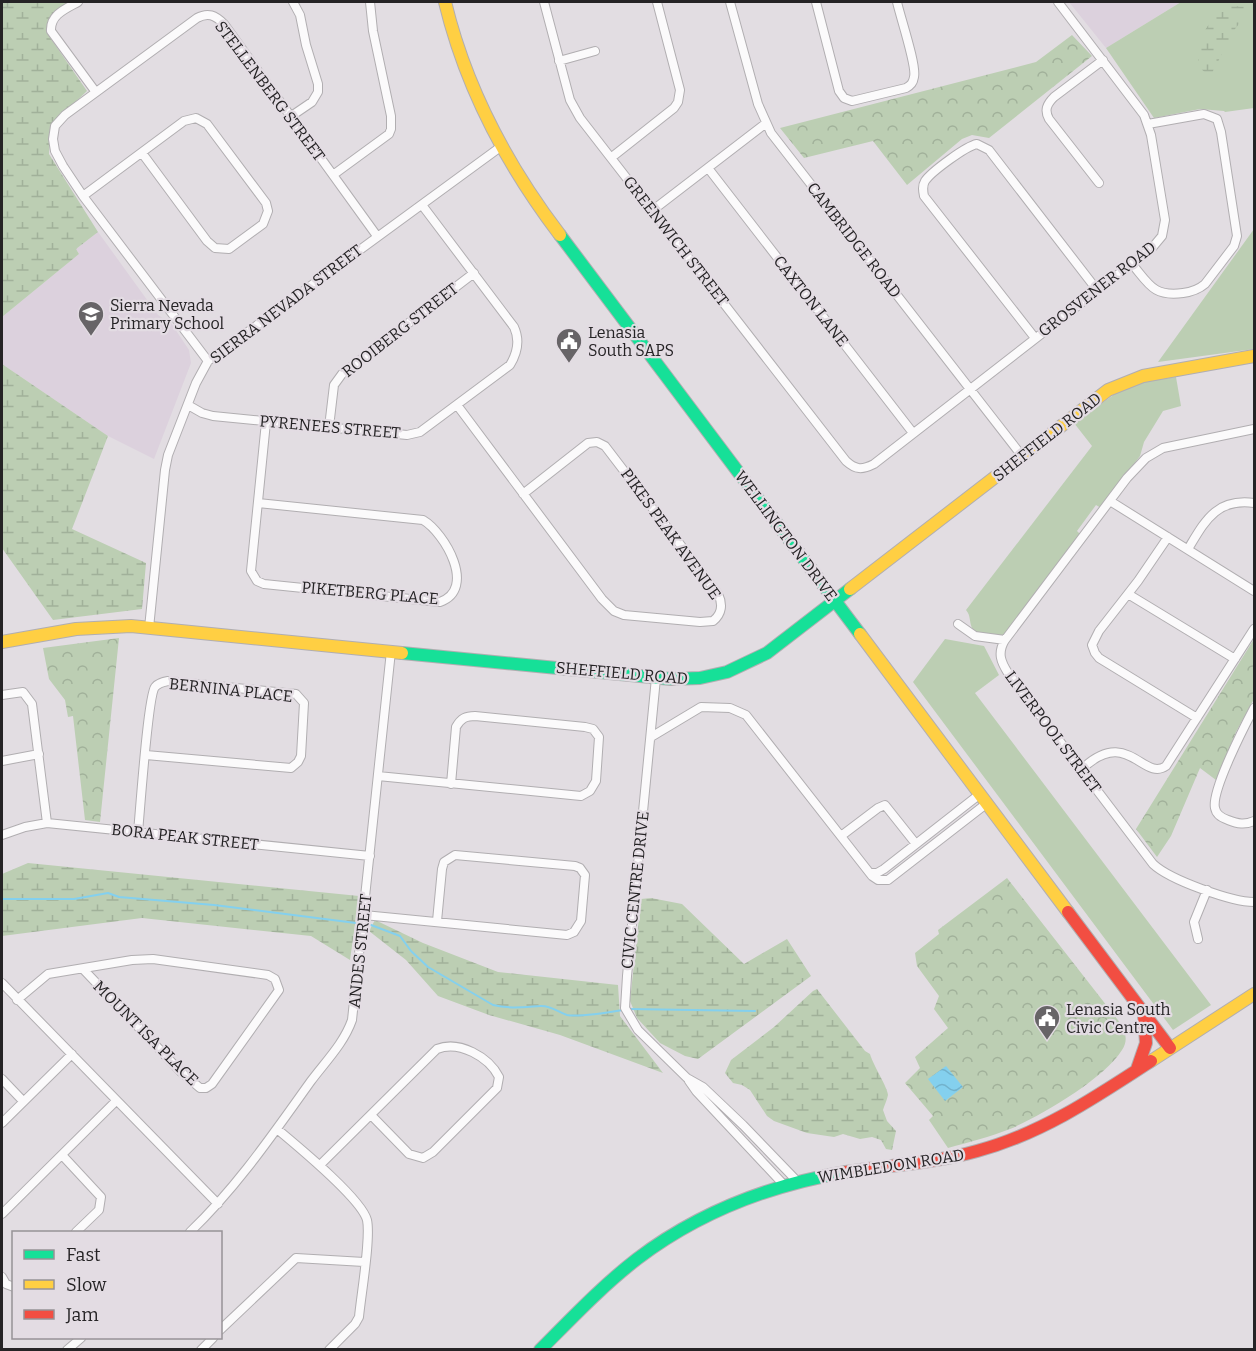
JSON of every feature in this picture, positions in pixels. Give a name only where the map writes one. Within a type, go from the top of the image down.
[{"type":"street","points":[[78,2],[56,16],[52,21],[51,31],[95,91]]},
{"type":"street","points":[[290,117],[312,102],[318,92],[300,15],[293,2]]},
{"type":"street","points":[[333,175],[385,137],[391,129],[392,116],[373,31],[370,2]]},
{"type":"street","name":"WELLINGTON DRIVE","points":[[445,2],[450,25],[470,83],[499,148],[536,204],[1089,937],[1170,1048]]},
{"type":"street","name":"GREENWICH STREET","points":[[544,2],[573,108],[846,461]]},
{"type":"street","points":[[612,157],[669,113],[678,102],[680,90],[657,2]]},
{"type":"street","name":"CAMBRIDGE ROAD","points":[[730,2],[765,124],[1022,456]]},
{"type":"street","points":[[816,2],[839,91],[844,98],[852,101],[906,88],[914,79],[914,68],[897,2]]},
{"type":"street","name":"GROSVENER ROAD","points":[[846,461],[856,468],[865,468],[874,464],[1132,264],[1158,242],[1165,228],[1148,124],[1140,108],[1058,2]]},
{"type":"street","name":"STELLENBERG STREET","points":[[208,361],[83,196],[55,151],[53,135],[55,126],[95,91],[197,18],[207,14],[218,18],[377,236]]},
{"type":"street","points":[[559,61],[595,51]]},
{"type":"street","points":[[1099,183],[1049,119],[1046,110],[1054,97],[1103,60]]},
{"type":"street","points":[[1132,264],[1156,292],[1170,295],[1189,292],[1204,284],[1234,246],[1237,237],[1217,119],[1204,114],[1148,124]]},
{"type":"street","points":[[83,196],[184,121],[196,118],[207,124],[266,203],[268,211],[266,220],[229,249],[215,248],[207,241],[142,153]]},
{"type":"street","points":[[653,210],[765,124]]},
{"type":"street","points":[[1035,338],[924,196],[922,190],[925,181],[964,148],[977,144],[989,150],[1097,290]]},
{"type":"street","name":"SIERRA NEVADA STREET","points":[[148,628],[163,478],[170,451],[196,383],[208,361],[499,148]]},
{"type":"street","name":"CAXTON LANE","points":[[708,168],[913,433]]},
{"type":"street","name":"PYRENEES STREET","points":[[188,405],[207,415],[402,435],[412,434],[420,432],[510,365],[516,354],[518,334],[422,205]]},
{"type":"street","name":"ROOIBERG STREET","points":[[329,427],[334,385],[342,374],[474,273]]},
{"type":"street","name":"SHEFFIELD ROAD","points":[[2,642],[102,626],[131,626],[656,678],[703,679],[732,672],[767,653],[1082,408],[1118,385],[1143,376],[1254,356]]},
{"type":"street","name":"PIKES PEAK AVENUE","points":[[457,405],[523,494],[602,599],[614,611],[624,615],[700,622],[713,621],[719,613],[722,603],[718,594],[605,446],[597,442],[588,443],[523,494]]},
{"type":"street","name":"PIKETBERG PLACE","points":[[258,504],[423,520],[436,530],[454,558],[457,568],[453,593],[440,602],[260,583],[255,579],[251,571],[266,422]]},
{"type":"street","points":[[958,624],[975,636],[1005,640],[1136,467],[1155,452],[1215,436],[1254,429]]},
{"type":"street","points":[[1110,501],[1254,591]]},
{"type":"street","points":[[1188,549],[1206,521],[1217,509],[1236,503],[1254,503]]},
{"type":"street","points":[[1168,537],[1094,638],[1092,645],[1100,658],[1197,718]]},
{"type":"street","points":[[1128,594],[1235,660]]},
{"type":"street","points":[[1081,770],[1095,758],[1114,752],[1126,754],[1152,768],[1162,768],[1170,762],[1254,629]]},
{"type":"street","name":"LIVERPOOL STREET","points":[[1005,640],[1000,653],[1005,669],[1153,864],[1163,872],[1207,891],[1254,902]]},
{"type":"street","name":"ANDES STREET","points":[[192,1231],[218,1204],[277,1129],[338,1047],[350,1027],[355,1008],[390,651]]},
{"type":"street","name":"CIVIC CENTRE DRIVE","points":[[656,678],[625,1008],[638,1030],[687,1078],[696,1091],[784,1185]]},
{"type":"street","name":"BERNINA PLACE","points":[[138,832],[152,694],[155,686],[164,681],[296,694],[304,703],[301,756],[291,768],[146,755]]},
{"type":"street","points":[[2,695],[23,692],[30,699],[33,707],[47,824]]},
{"type":"street","points":[[651,737],[701,707],[730,708],[741,712],[748,717],[870,873],[878,880],[888,880],[929,848],[983,799]]},
{"type":"street","points":[[1254,708],[1227,767],[1214,804],[1217,813],[1226,819],[1245,825],[1254,821]]},
{"type":"street","points":[[378,776],[451,784],[581,796],[593,788],[596,781],[599,737],[593,729],[475,716],[466,717],[459,721],[456,727],[451,784]]},
{"type":"street","points":[[2,761],[39,754]]},
{"type":"street","points":[[870,873],[877,873],[884,869],[919,841],[983,799]]},
{"type":"street","points":[[841,836],[885,805],[919,841],[929,848]]},
{"type":"street","name":"BORA PEAK STREET","points":[[2,835],[47,824],[370,855]]},
{"type":"street","points":[[364,915],[520,931],[571,933],[577,929],[581,921],[585,875],[580,868],[575,866],[455,855],[444,862],[442,869],[437,921]]},
{"type":"street","points":[[1198,939],[1194,922],[1207,891]]},
{"type":"street","name":"MOUNT ISA PLACE","points":[[17,1000],[48,974],[132,960],[153,959],[268,975],[275,979],[279,990],[214,1081],[208,1087],[203,1088],[196,1087],[83,969]]},
{"type":"street","points":[[2,983],[218,1204]]},
{"type":"street","name":"WIMBLEDON ROAD","points":[[540,1350],[613,1278],[657,1244],[725,1206],[796,1182],[834,1174],[931,1162],[996,1146],[1029,1133],[1061,1117],[1254,994]]},
{"type":"street","points":[[1137,1070],[1147,1037],[1143,1011]]},
{"type":"street","points":[[320,1165],[437,1049],[456,1046],[486,1059],[499,1077],[497,1088],[433,1152],[423,1158],[409,1154],[371,1115]]},
{"type":"street","points":[[2,1123],[72,1054]]},
{"type":"street","points":[[2,1078],[23,1101]]},
{"type":"street","name":"CIVIC CENTRE DRIVE","points":[[687,1078],[703,1087],[743,1125],[796,1182]]},
{"type":"street","points":[[2,1214],[116,1101]]},
{"type":"street","points":[[277,1129],[320,1165],[358,1206],[366,1218],[368,1227],[358,1320],[329,1350]]},
{"type":"street","points":[[62,1155],[101,1197],[100,1208],[78,1231]]},
{"type":"street","points":[[222,1328],[296,1258],[364,1262]]},
{"type":"street","points":[[67,1350],[80,1339]]},
{"type":"street","points":[[201,1350],[212,1339]]},
{"type":"shaded area","points":[[1069,2],[1181,2],[1106,48]]},
{"type":"shaded area","name":"Sierra Nevada Primary School","points":[[98,232],[158,315],[171,323],[189,350],[191,363],[154,459],[108,436],[2,364],[2,317],[79,254],[76,249]]},
{"type":"green space","points":[[2,2],[71,2],[50,18],[47,33],[87,91],[51,125],[49,154],[98,232],[76,249],[79,254],[2,317]]},
{"type":"green space","points":[[1181,2],[1254,2],[1254,108],[1225,112],[1200,109],[1154,118],[1106,48]]},
{"type":"green space","points":[[1231,6],[1252,7],[1235,29],[1210,77],[1199,67],[1201,39],[1209,24]]},
{"type":"green space","points":[[1072,35],[1092,56],[989,138],[972,135],[962,139],[907,185],[873,141],[804,158],[780,128],[1036,62]]},
{"type":"green space","points":[[1254,229],[1254,349],[1158,362]]},
{"type":"green space","points":[[2,364],[108,436],[72,529],[146,563],[142,609],[53,620],[2,548]]},
{"type":"green space","points":[[1176,377],[1181,406],[1163,411],[1144,442],[1140,456],[1101,508],[1096,505],[1077,531],[1081,535],[1005,634],[987,635],[974,631],[966,610],[1092,446],[1074,423],[1122,389],[1143,382]]},
{"type":"green space","points":[[119,638],[100,822],[85,820],[73,716],[68,717],[65,700],[49,679],[43,648]]},
{"type":"green space","points":[[945,639],[984,646],[999,675],[975,693],[1211,1005],[1173,1030],[913,682]]},
{"type":"green space","points":[[1254,639],[1254,699],[1236,732],[1216,780],[1200,768],[1171,836],[1157,857],[1136,829]]},
{"type":"green space","points":[[28,863],[359,896],[350,960],[311,936],[142,918],[2,936],[2,874]]},
{"type":"green space","points":[[1007,878],[1121,1024],[1126,1040],[1114,1061],[1087,1084],[1055,1106],[1010,1129],[948,1148],[929,1120],[933,1116],[905,1083],[920,1068],[915,1057],[948,1028],[934,1009],[939,996],[917,966],[915,953],[939,934],[938,930]]},
{"type":"green space","points":[[651,898],[682,904],[744,964],[787,939],[811,976],[698,1059],[685,1056],[660,1043],[637,1018],[630,1001],[641,899]]},
{"type":"green space","points":[[375,920],[423,943],[498,972],[618,985],[620,1016],[663,1073],[560,1035],[489,1015],[438,996],[406,960],[369,931]]},
{"type":"green space","points":[[817,989],[865,1051],[870,1054],[886,1087],[888,1095],[883,1110],[887,1121],[896,1131],[892,1150],[886,1149],[881,1140],[872,1137],[860,1139],[843,1134],[834,1137],[807,1133],[774,1121],[767,1116],[750,1090],[733,1083],[725,1073],[731,1060],[774,1027]]},
{"type":"water","points":[[946,1066],[963,1087],[945,1101],[928,1079]]},
{"type":"waterway","points":[[2,899],[74,899],[108,893],[119,897],[214,905],[356,923]]},
{"type":"waterway","points":[[371,925],[400,936],[411,951],[428,967],[493,1005],[544,1006],[567,1015],[623,1010]]},
{"type":"waterway","points":[[629,1009],[755,1011]]},
{"type":"traffic: fast","points":[[560,235],[860,634]]},
{"type":"traffic: fast","points":[[402,653],[671,679],[700,678],[727,672],[767,653],[850,589]]},
{"type":"traffic: fast","points":[[540,1350],[624,1269],[685,1227],[710,1214],[763,1193],[790,1184],[846,1172]]},
{"type":"traffic: slow","points":[[445,2],[464,65],[490,124],[522,181],[560,235]]},
{"type":"traffic: slow","points":[[850,589],[1108,390],[1143,376],[1254,356]]},
{"type":"traffic: slow","points":[[2,642],[76,629],[131,626],[402,653]]},
{"type":"traffic: slow","points":[[860,634],[1068,912]]},
{"type":"traffic: slow","points":[[1151,1061],[1254,994]]},
{"type":"traffic: jam","points":[[1068,912],[1170,1048]]},
{"type":"traffic: jam","points":[[1137,1069],[1146,1043],[1144,1016]]},
{"type":"traffic: jam","points":[[846,1172],[945,1158],[1001,1144],[1046,1125],[1151,1061]]},
{"type":"place","name":"Sierra Nevada Primary School","points":[[91,337]]},
{"type":"place","name":"Lenasia South SAPS","points":[[569,364]]},
{"type":"place","name":"Lenasia South Civic Centre","points":[[1047,1041]]}]
